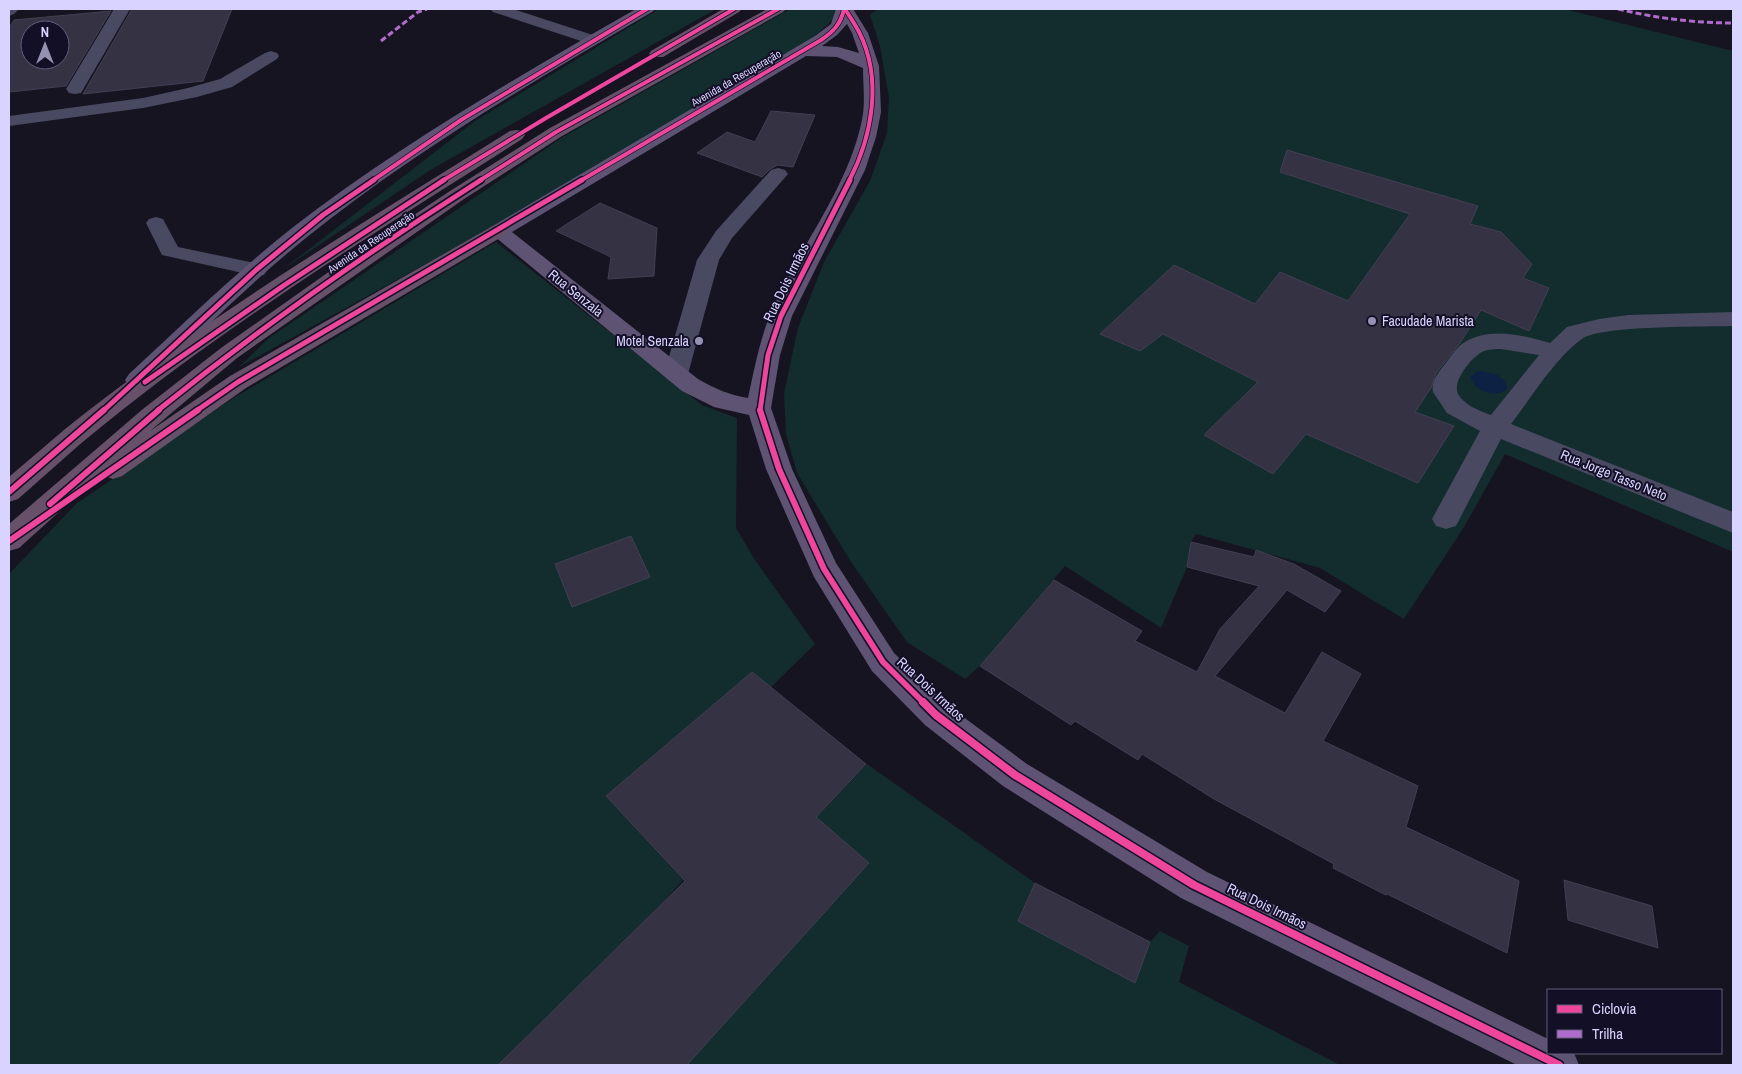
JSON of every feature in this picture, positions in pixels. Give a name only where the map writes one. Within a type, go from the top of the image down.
[{"type":"highway","name":"Avenida da Recuperação","points":[[15,481],[102,412],[224,325],[358,234],[520,133],[734,9]]},
{"type":"highway","name":"Avenida da Recuperação","points":[[9,541],[175,396],[229,353],[338,276],[556,132],[776,10]]},
{"type":"highway","points":[[9,541],[238,382],[498,231]]},
{"type":"main road","name":"Avenida da Recuperação","points":[[102,412],[256,270],[323,215],[461,120],[647,9]]},
{"type":"main road","name":"Avenida da Recuperação","points":[[498,231],[802,51],[837,27],[841,22],[844,9]]},
{"type":"main road","name":"Rua Dois Irmãos","points":[[844,9],[860,20],[871,66],[872,112],[867,137],[855,170],[781,316],[768,355],[759,408],[779,469],[824,569],[883,662],[936,715],[1015,775],[1194,884],[1559,1065]]},
{"type":"main road","points":[[802,51],[832,50],[845,52],[871,66]]},
{"type":"main road","name":"Rua Senzala","points":[[498,231],[676,374],[710,397],[732,405],[759,408]]},
{"type":"street","points":[[75,89],[122,9]]},
{"type":"street","points":[[498,9],[594,40]]},
{"type":"street","points":[[9,120],[143,103],[191,93],[226,83],[271,56]]},
{"type":"street","points":[[676,374],[708,260],[723,236],[778,174]]},
{"type":"street","points":[[156,223],[170,251],[256,270]]},
{"type":"street","points":[[1446,519],[1495,427],[1554,352],[1575,332],[1628,322],[1733,319]]},
{"type":"street","name":"Rua Jorge Tasso Neto","points":[[1554,352],[1519,342],[1492,343],[1471,348],[1447,377],[1444,386],[1447,397],[1457,408],[1495,427],[1733,523]]},
{"type":"green space","points":[[659,9],[716,9],[432,169],[282,270],[475,121]]},
{"type":"green space","points":[[790,9],[841,9],[843,11],[811,39],[518,213],[239,367],[269,338],[563,137]]},
{"type":"green space","points":[[878,9],[1564,9],[1733,51],[1733,552],[1505,454],[1464,527],[1404,619],[1320,568],[1196,534],[1191,542],[1187,567],[1161,628],[1065,566],[980,666],[965,679],[907,642],[851,562],[797,473],[786,434],[784,393],[798,328],[824,262],[870,181],[887,133],[889,98],[880,46],[870,15]]},
{"type":"green space","points":[[496,242],[702,405],[737,418],[736,528],[755,560],[815,644],[771,687],[752,672],[606,796],[683,880],[498,1065],[9,1065],[9,574],[77,503],[232,399]]},
{"type":"green space","points":[[867,764],[1035,883],[1018,921],[1135,982],[1150,942],[1160,931],[1189,946],[1179,982],[1340,1065],[687,1065],[869,863],[816,817]]},
{"type":"water","points":[[1481,371],[1498,375],[1506,382],[1507,389],[1497,393],[1481,390],[1476,386],[1471,377],[1476,372]]},
{"type":"building","points":[[132,9],[232,9],[203,81],[83,94]]},
{"type":"building","points":[[111,11],[66,86],[9,92],[9,28],[14,20]]},
{"type":"building","points":[[771,111],[815,115],[793,167],[778,165],[770,169],[762,177],[697,153],[727,132],[755,142]]},
{"type":"building","name":"Facudade Marista","points":[[1287,150],[1478,206],[1470,224],[1501,232],[1532,264],[1523,278],[1549,288],[1529,331],[1481,310],[1460,343],[1436,373],[1431,388],[1415,412],[1454,426],[1418,483],[1306,434],[1273,474],[1204,435],[1258,382],[1163,334],[1140,351],[1100,334],[1174,265],[1255,304],[1280,272],[1348,301],[1410,214],[1280,172]]},
{"type":"building","points":[[600,203],[657,228],[654,276],[608,279],[611,257],[556,231]]},
{"type":"building","points":[[631,536],[650,577],[572,607],[555,564]]},
{"type":"building","points":[[1191,542],[1254,557],[1256,550],[1294,564],[1341,591],[1325,612],[1287,590],[1215,676],[1285,713],[1322,652],[1361,674],[1323,741],[1418,786],[1406,827],[1519,881],[1507,953],[1333,868],[1334,864],[1214,799],[1142,754],[1138,760],[1075,721],[1071,725],[980,666],[1054,580],[1142,631],[1135,641],[1197,672],[1220,629],[1259,586],[1187,567]]},
{"type":"building","points":[[752,672],[866,764],[816,817],[869,863],[687,1065],[498,1065],[685,881],[606,796]]},
{"type":"building","points":[[1564,880],[1652,906],[1658,948],[1568,920]]},
{"type":"building","points":[[1035,883],[1150,942],[1135,983],[1018,921]]},
{"type":"marked path","points":[[381,41],[418,12],[427,9]]},
{"type":"marked path","points":[[1618,9],[1642,15],[1711,23],[1733,23]]},
{"type":"cycle path","points":[[9,492],[102,412],[256,270],[323,215],[461,120],[647,9]]},
{"type":"cycle path","points":[[145,382],[283,286],[471,163],[734,9]]},
{"type":"cycle path","points":[[50,504],[152,415],[229,353],[457,195],[556,132],[778,9]]},
{"type":"cycle path","points":[[9,541],[238,382],[821,40],[832,32],[840,22],[844,9]]},
{"type":"cycle path","points":[[845,9],[860,33],[871,66],[872,112],[867,137],[855,170],[781,316],[768,355],[759,408],[779,469],[824,569],[883,662],[936,715],[1015,775],[1194,885],[1559,1065]]},
{"type":"place","name":"Facudade Marista","points":[[1372,321]]},
{"type":"place","name":"Motel Senzala","points":[[699,341]]}]
